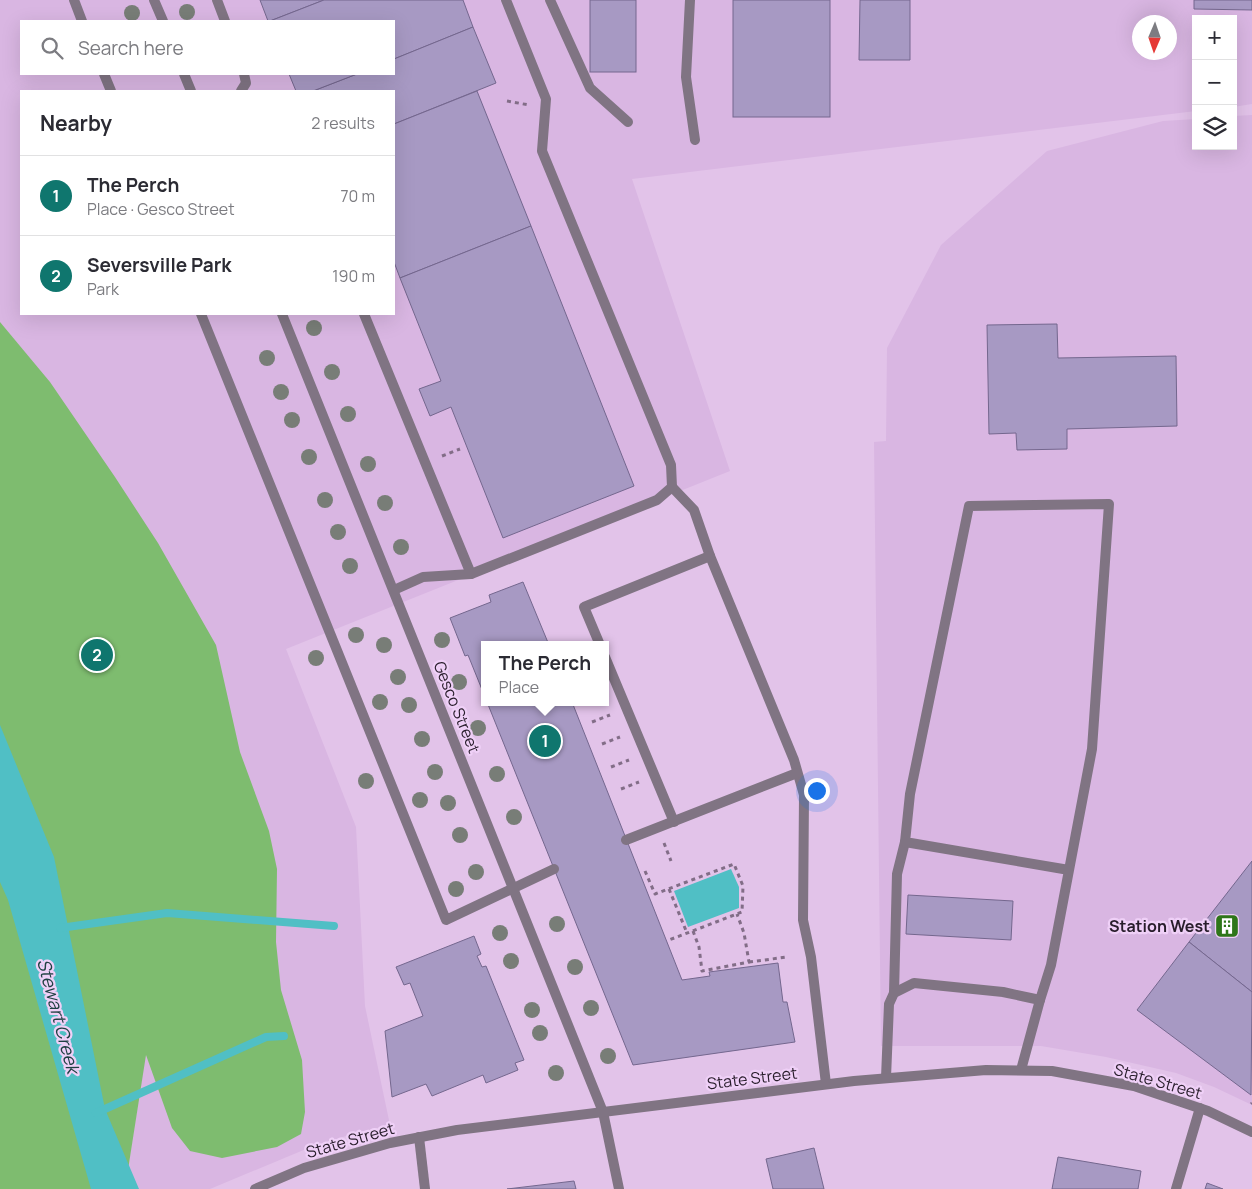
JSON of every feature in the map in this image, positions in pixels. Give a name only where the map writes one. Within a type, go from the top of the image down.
[{"type":"street","points":[[74,0],[82,20]]},
{"type":"street","points":[[154,0],[163,20]]},
{"type":"street","points":[[217,0],[224,20]]},
{"type":"street","points":[[506,0],[546,99],[542,151],[671,465],[672,487],[694,510],[710,556],[797,773],[804,795],[803,920],[811,957],[826,1084]]},
{"type":"street","points":[[550,0],[590,88],[628,122]]},
{"type":"street","points":[[690,0],[686,77],[695,140]]},
{"type":"street","points":[[104,75],[111,90]]},
{"type":"street","points":[[184,75],[191,90]]},
{"type":"street","points":[[242,90],[246,83],[244,75]]},
{"type":"street","points":[[202,315],[446,920],[554,869]]},
{"type":"street","name":"Gesco Street","points":[[282,315],[603,1112],[619,1189]]},
{"type":"street","points":[[364,315],[471,574]]},
{"type":"street","points":[[394,590],[423,577],[471,574],[657,500],[672,487]]},
{"type":"street","points":[[886,1078],[890,1004],[894,993],[897,874],[905,842],[910,794],[969,506],[1109,504],[1092,749],[1051,965],[1021,1070]]},
{"type":"street","points":[[598,641],[584,607],[710,556]]},
{"type":"street","points":[[609,666],[674,822]]},
{"type":"street","points":[[626,840],[797,773]]},
{"type":"street","points":[[905,842],[1069,870]]},
{"type":"street","points":[[894,993],[914,983],[1003,992],[1040,1000]]},
{"type":"street","name":"State Street","points":[[255,1189],[304,1168],[390,1143],[419,1137],[826,1084],[986,1070],[1052,1071],[1134,1086],[1200,1108],[1252,1132]]},
{"type":"street","points":[[1176,1189],[1200,1108]]},
{"type":"street","points":[[419,1137],[425,1189]]},
{"type":"path","points":[[645,871],[655,894],[734,864],[742,886],[742,912],[669,940]]},
{"type":"path","points":[[669,889],[687,934]]},
{"type":"path","points":[[737,914],[744,933],[749,962]]},
{"type":"path","points":[[693,931],[699,947],[702,971],[787,957]]},
{"type":"shaded area","points":[[0,0],[1252,0],[1252,104],[1237,106],[1237,15],[1192,15],[1192,111],[632,179],[730,471],[286,649],[356,827],[365,1006],[390,1125],[352,1134],[306,1149],[210,1189],[125,1189],[159,965],[0,434]]},
{"type":"shaded area","points":[[1252,115],[1252,1105],[1214,1087],[1176,1073],[1106,1057],[1041,1046],[881,1046],[874,442],[886,441],[887,348],[941,245],[1047,151],[1163,121],[1192,119],[1192,150],[1237,150],[1237,116]]},
{"type":"shaded area","points":[[0,322],[50,382],[115,477],[158,543],[216,645],[240,752],[269,831],[277,869],[276,942],[281,990],[302,1060],[305,1112],[301,1134],[277,1147],[222,1158],[190,1151],[172,1128],[146,1055],[125,1189],[0,1189]]},
{"type":"water","name":"Stewart Creek","points":[[0,725],[54,857],[105,1109],[139,1189],[91,1189],[8,900],[0,882]]},
{"type":"water","points":[[731,869],[739,887],[739,908],[688,927],[674,891]]},
{"type":"building","points":[[260,0],[324,0],[273,20],[268,20]]},
{"type":"building","points":[[324,0],[463,0],[473,27],[395,59],[395,20],[273,20]]},
{"type":"building","points":[[590,0],[636,0],[636,72],[590,72]]},
{"type":"building","points":[[733,0],[830,0],[830,117],[733,117]]},
{"type":"building","points":[[860,0],[910,0],[910,60],[859,60]]},
{"type":"building","points":[[1194,0],[1252,0],[1252,10],[1194,9]]},
{"type":"building","points":[[473,27],[496,83],[395,124],[395,90],[316,90],[354,75],[395,75],[395,59]]},
{"type":"building","points":[[289,75],[354,75],[316,90],[296,90]]},
{"type":"building","points":[[477,91],[531,226],[400,278],[395,265],[395,124]]},
{"type":"building","points":[[531,226],[634,486],[503,538],[451,407],[430,416],[419,389],[441,381],[400,278]]},
{"type":"building","points":[[1057,324],[1058,358],[1176,356],[1177,426],[1067,429],[1067,449],[1017,450],[1016,433],[989,434],[987,325]]},
{"type":"building","points":[[523,582],[547,641],[481,641],[481,687],[468,655],[465,656],[450,618],[491,602],[489,595]]},
{"type":"building","points":[[489,706],[574,706],[682,980],[710,976],[709,972],[778,963],[783,1002],[787,1002],[795,1042],[633,1065]]},
{"type":"building","name":"Station West","points":[[1252,861],[1252,992],[1189,942]]},
{"type":"building","points":[[908,895],[1013,901],[1011,940],[906,934]]},
{"type":"building","points":[[474,936],[481,954],[477,956],[482,967],[486,966],[524,1060],[515,1063],[518,1070],[486,1083],[483,1075],[432,1096],[426,1084],[392,1097],[385,1031],[423,1016],[410,983],[404,985],[396,967]]},
{"type":"building","points":[[1189,942],[1252,992],[1251,1095],[1137,1010]]},
{"type":"building","points":[[814,1148],[824,1189],[773,1189],[766,1159]]},
{"type":"building","points":[[1058,1157],[1141,1171],[1138,1189],[1052,1189]]},
{"type":"building","points":[[574,1181],[576,1189],[507,1189]]},
{"type":"building","points":[[1207,1183],[1223,1189],[1205,1189]]},
{"type":"waterway","points":[[60,928],[167,913],[334,926]]},
{"type":"waterway","points":[[96,1113],[266,1037],[284,1036]]},
{"type":"place","name":"Seversville Park","points":[[97,655]]},
{"type":"place","name":"The Perch","points":[[545,741]]},
{"type":"place","name":"Station West","points":[[1227,926]]}]
